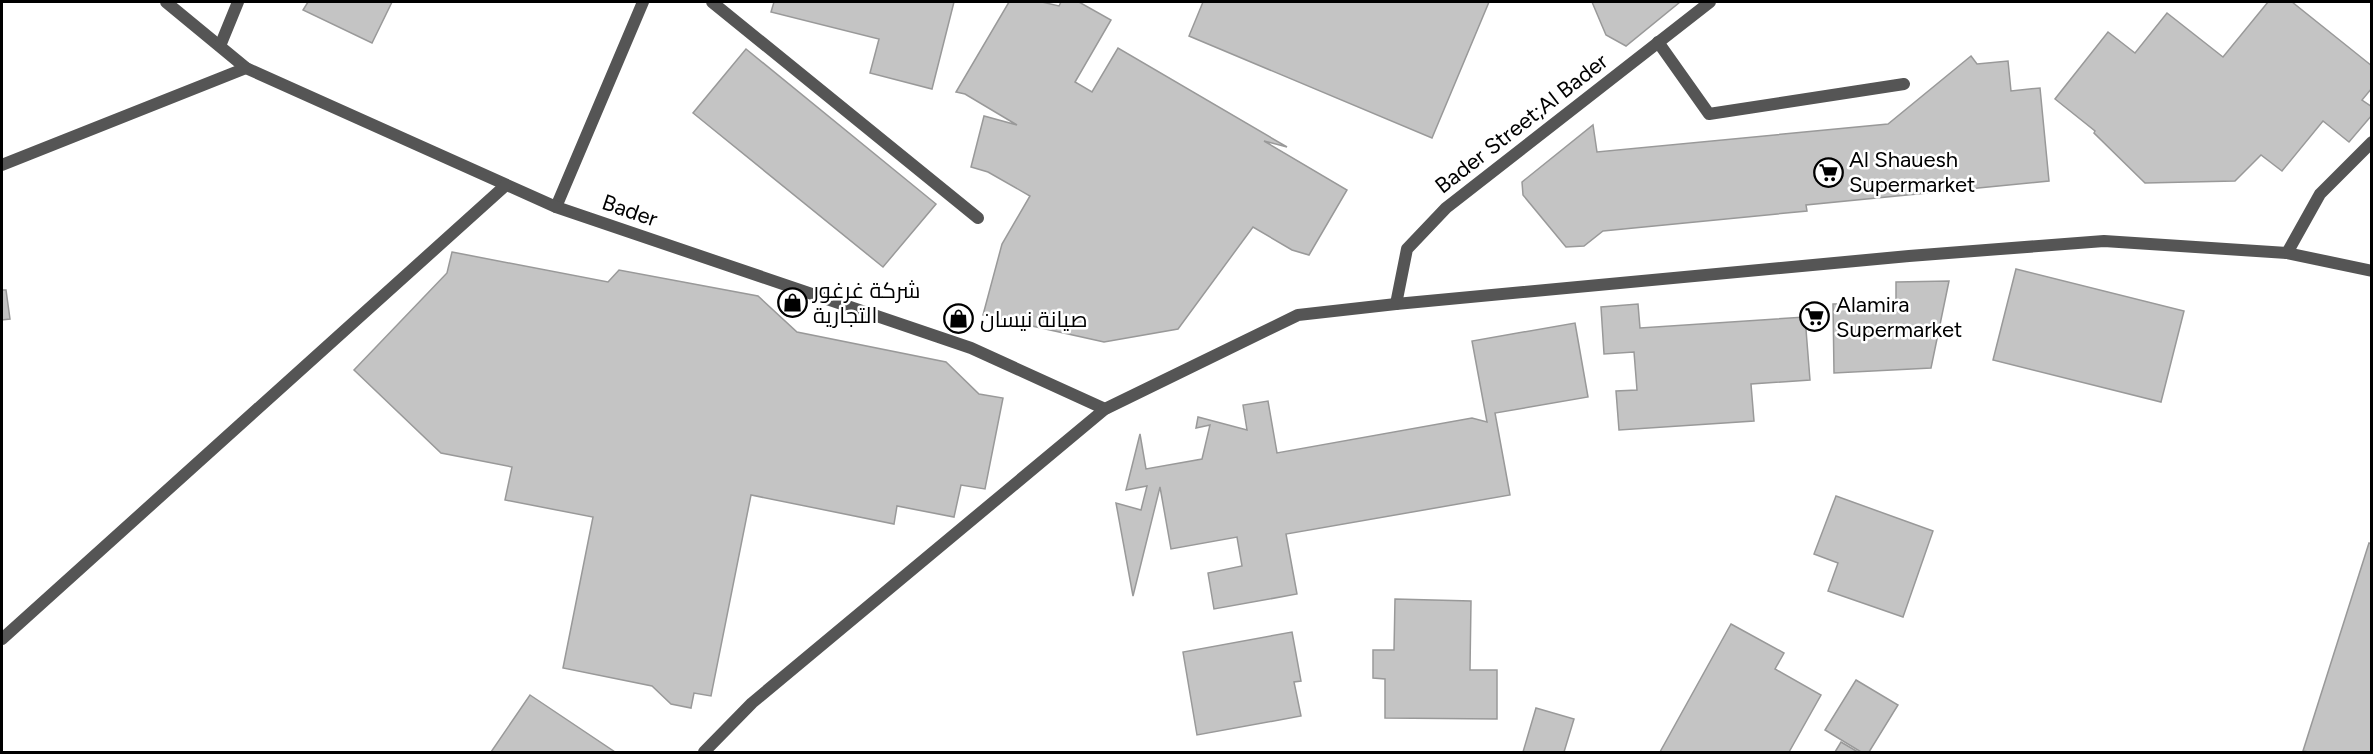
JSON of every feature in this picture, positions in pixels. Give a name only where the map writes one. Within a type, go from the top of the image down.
[{"type":"street","name":"Bader","points":[[166,2],[246,68],[556,207],[971,348],[1105,409]]},
{"type":"street","points":[[220,45],[238,2]]},
{"type":"street","points":[[556,207],[643,2]]},
{"type":"street","points":[[712,2],[978,218]]},
{"type":"street","name":"Bader Street;Al Bader","points":[[1396,304],[1407,249],[1446,208],[1710,2]]},
{"type":"street","points":[[1658,42],[1709,114],[1904,84]]},
{"type":"street","points":[[2,165],[246,68]]},
{"type":"street","points":[[2287,253],[2320,194],[2372,142]]},
{"type":"street","points":[[2,639],[506,185]]},
{"type":"street","points":[[704,753],[752,703],[1105,409],[1298,315],[1910,256],[2104,241],[2287,253],[2372,271]]},
{"type":"building","points":[[308,2],[392,2],[372,43],[303,10]]},
{"type":"building","points":[[774,2],[954,2],[932,89],[870,73],[879,39],[771,12]]},
{"type":"building","points":[[1009,2],[1042,2],[1059,6],[1061,2],[1079,2],[1111,20],[1075,82],[1092,92],[1118,48],[1287,147],[1264,141],[1347,190],[1309,255],[1292,250],[1253,227],[1178,329],[1104,342],[983,315],[1002,244],[1030,196],[988,172],[971,167],[984,116],[1017,125],[965,94],[956,92]]},
{"type":"building","points":[[1203,2],[1489,2],[1432,138],[1189,36]]},
{"type":"building","points":[[1592,2],[1680,2],[1626,46],[1606,35]]},
{"type":"building","points":[[2268,2],[2292,2],[2372,66],[2372,88],[2362,100],[2372,107],[2372,115],[2349,142],[2323,121],[2282,171],[2261,155],[2235,181],[2145,183],[2094,133],[2095,131],[2055,99],[2108,32],[2135,53],[2167,13],[2223,57]]},
{"type":"building","points":[[746,49],[936,204],[883,267],[693,113]]},
{"type":"building","points":[[1971,56],[1977,64],[2008,61],[2011,91],[2040,88],[2049,181],[1806,205],[1807,211],[1603,231],[1584,246],[1566,247],[1523,195],[1522,182],[1593,125],[1597,152],[1888,124]]},
{"type":"building","points":[[452,252],[608,282],[619,270],[758,296],[797,332],[946,362],[979,394],[1003,398],[985,489],[961,485],[954,517],[897,506],[894,524],[751,495],[711,696],[694,693],[691,708],[671,704],[652,686],[563,668],[593,517],[505,500],[512,467],[441,453],[354,370],[447,273]]},
{"type":"building","points":[[2016,269],[2184,311],[2161,402],[1993,360]]},
{"type":"building","points":[[1949,281],[1931,368],[1834,373],[1833,304],[1896,303],[1896,282]]},
{"type":"building","points":[[2,290],[6,290],[10,319],[2,320]]},
{"type":"building","points":[[1638,304],[1640,328],[1805,317],[1810,380],[1751,384],[1754,421],[1619,430],[1616,391],[1637,390],[1634,352],[1604,354],[1601,307]]},
{"type":"building","points":[[1575,323],[1588,397],[1495,413],[1510,495],[1286,534],[1297,594],[1214,609],[1208,573],[1242,566],[1237,537],[1171,549],[1160,487],[1133,596],[1116,503],[1141,510],[1147,486],[1126,490],[1140,434],[1146,469],[1202,459],[1210,425],[1196,428],[1198,417],[1247,430],[1243,405],[1268,401],[1277,453],[1472,418],[1487,422],[1472,341]]},
{"type":"building","points":[[1836,496],[1933,531],[1903,617],[1828,591],[1838,563],[1814,554]]},
{"type":"building","points":[[2369,543],[2372,544],[2372,752],[2303,751]]},
{"type":"building","points":[[1395,599],[1471,601],[1470,670],[1497,670],[1497,719],[1385,718],[1385,679],[1373,678],[1373,650],[1394,650]]},
{"type":"building","points":[[1731,624],[1784,653],[1775,669],[1821,695],[1789,752],[1660,752]]},
{"type":"building","points":[[1292,632],[1301,681],[1294,682],[1301,716],[1197,735],[1183,652]]},
{"type":"building","points":[[1856,680],[1898,705],[1869,752],[1861,752],[1825,730]]},
{"type":"building","points":[[530,695],[615,752],[491,752]]},
{"type":"building","points":[[1536,708],[1574,719],[1564,752],[1523,752]]},
{"type":"building","points":[[1841,742],[1858,752],[1835,752]]},
{"type":"place","name":"Al Shauesh Supermarket","points":[[1828,172]]},
{"type":"place","name":"شركة غرغور التجارية","points":[[792,303]]},
{"type":"place","name":"Alamira Supermarket","points":[[1815,317]]},
{"type":"place","name":"صيانة نيسان","points":[[959,319]]}]
